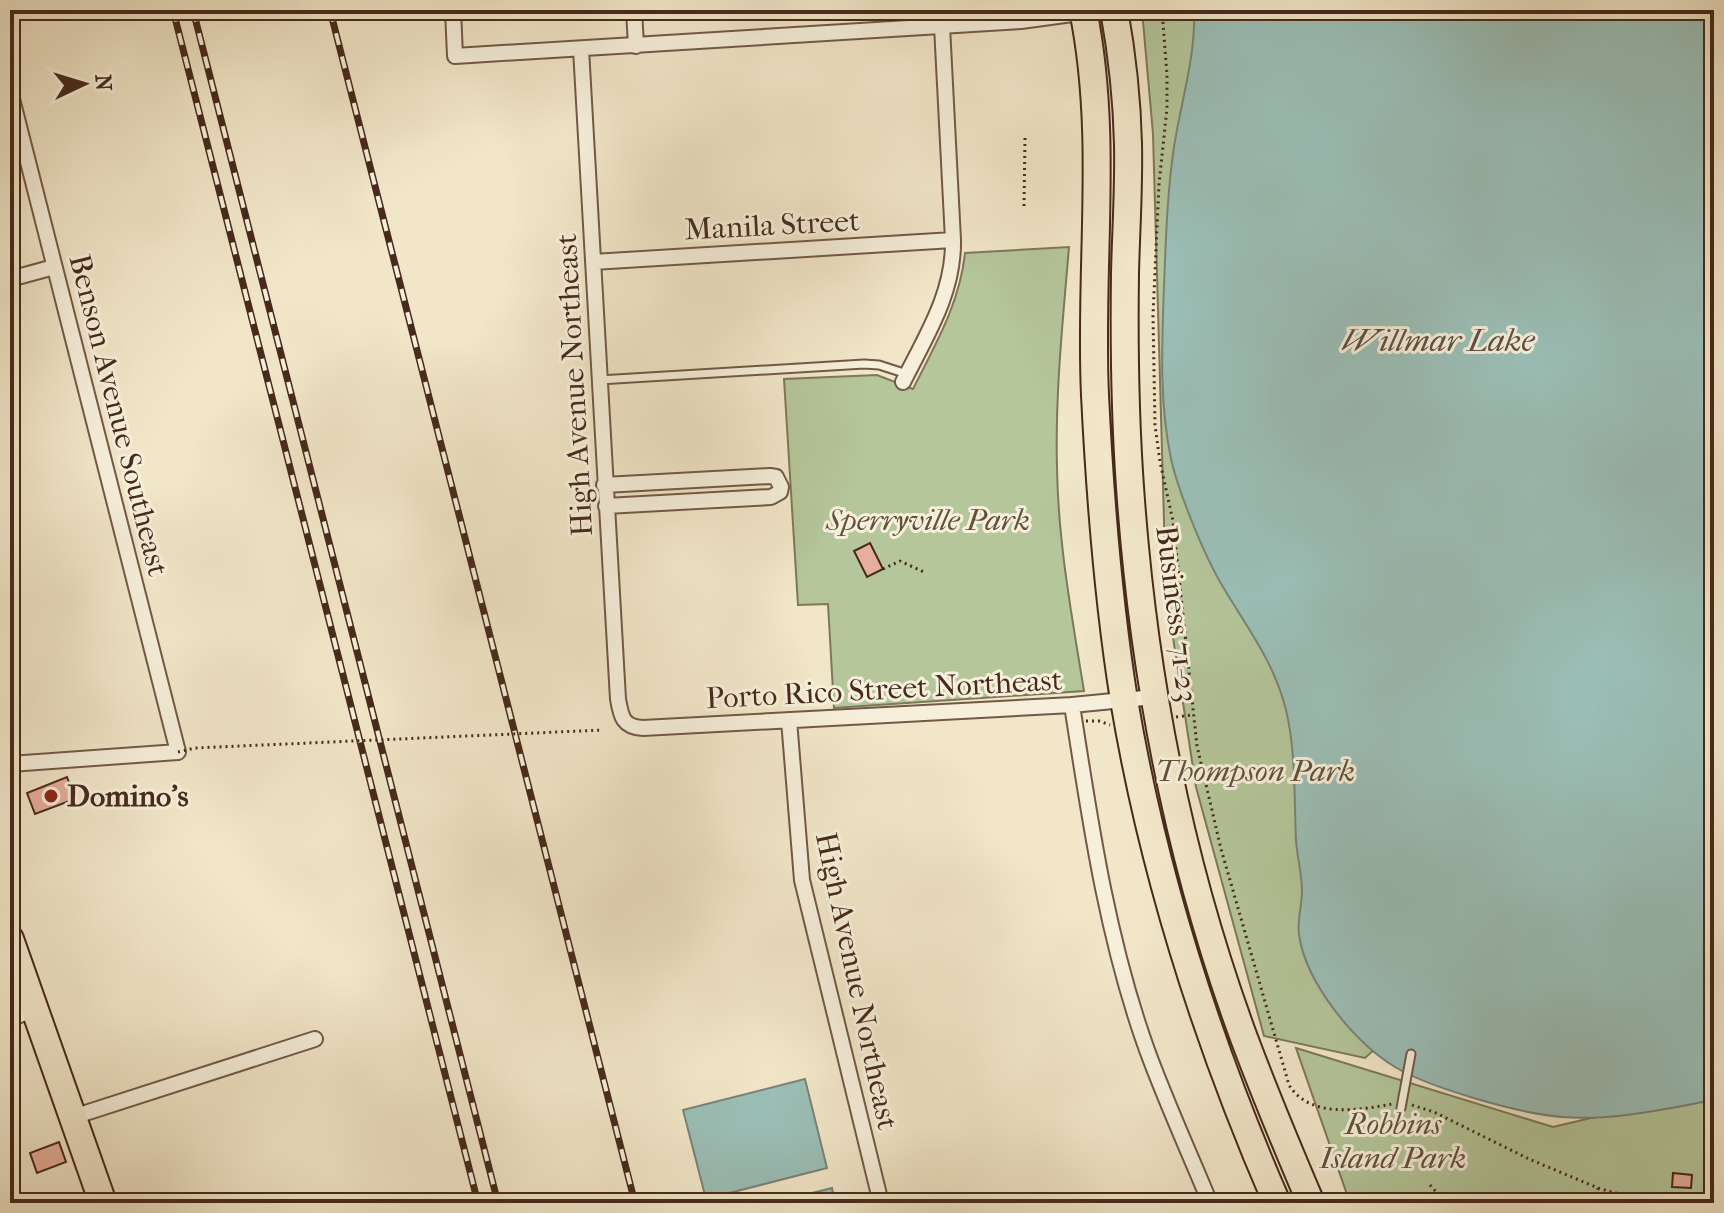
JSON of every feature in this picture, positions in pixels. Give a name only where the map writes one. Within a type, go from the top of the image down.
[{"type":"highway","name":"Business 71-23","points":[[1114,10],[1123,70],[1128,144],[1125,276],[1130,486],[1137,571],[1154,697],[1180,822],[1207,924],[1243,1036],[1311,1203]]},
{"type":"highway","name":"Business 71-23","points":[[1087,11],[1097,115],[1095,390],[1100,490],[1125,700],[1139,778],[1179,935],[1214,1045],[1277,1203]]},
{"type":"highway","points":[[10,939],[103,1203]]},
{"type":"street","points":[[453,10],[455,56],[1043,19],[1087,11]]},
{"type":"street","points":[[634,10],[636,46]]},
{"type":"street","points":[[905,378],[946,292],[952,267],[942,26]]},
{"type":"street","name":"High Avenue Northeast","points":[[581,49],[604,485],[621,718]]},
{"type":"street","name":"Benson Avenue Southeast","points":[[10,91],[178,752]]},
{"type":"street","name":"Manila Street","points":[[593,262],[953,240]]},
{"type":"street","points":[[10,279],[54,267]]},
{"type":"street","points":[[604,485],[770,476],[776,477],[781,487],[780,492],[771,497],[606,506]]},
{"type":"street","name":"Porto Rico Street Northeast","points":[[621,718],[632,727],[643,728],[1072,705],[1154,697]]},
{"type":"street","points":[[1072,705],[1103,893],[1126,981],[1147,1050],[1210,1203]]},
{"type":"street","name":"High Avenue Northeast","points":[[789,720],[804,891],[881,1203]]},
{"type":"street","points":[[10,764],[178,752]]},
{"type":"street","points":[[10,1019],[35,1009]]},
{"type":"street","points":[[73,1117],[315,1039]]},
{"type":"lane","points":[[598,380],[864,364],[879,365],[905,378]]},
{"type":"lane","points":[[1402,1106],[1411,1054]]},
{"type":"path","points":[[1162,10],[1167,108],[1159,184],[1153,315],[1155,425],[1173,521],[1192,715],[1204,779],[1243,931],[1289,1085],[1304,1102],[1342,1110],[1402,1106],[1434,1112],[1529,1159],[1615,1193],[1714,1200]]},
{"type":"path","points":[[1024,206],[1025,138]]},
{"type":"path","points":[[883,569],[900,561],[926,573]]},
{"type":"path","points":[[178,752],[195,748],[603,730]]},
{"type":"path","points":[[1430,1185],[1446,1203]]},
{"type":"path","points":[[1596,1203],[1598,1188]]},
{"type":"green space","name":"Thompson Park","points":[[1142,10],[1205,10],[1306,723],[1385,1040],[1365,1058],[1264,1036],[1196,787],[1166,592],[1153,134]]},
{"type":"green space","name":"Sperryville Park","points":[[1069,247],[1058,384],[1057,467],[1063,551],[1084,691],[834,708],[828,604],[798,605],[784,379],[877,375],[913,389],[952,306],[965,253]]},
{"type":"green space","name":"Robbins Island Park","points":[[1296,1048],[1553,1127],[1714,1089],[1714,1203],[1350,1203]]},
{"type":"water","name":"Willmar Lake","points":[[1194,10],[1714,10],[1714,1100],[1638,1113],[1581,1118],[1544,1115],[1476,1099],[1411,1075],[1379,1056],[1334,1010],[1311,972],[1299,935],[1302,885],[1296,840],[1293,758],[1286,710],[1275,676],[1201,543],[1175,473],[1167,437],[1162,350],[1167,216],[1174,147],[1193,44]]},
{"type":"water","points":[[805,1079],[827,1168],[706,1199],[683,1110]]},
{"type":"water","points":[[832,1188],[835,1203],[780,1203],[780,1201]]},
{"type":"building","points":[[870,543],[883,569],[867,577],[854,551]]},
{"type":"building","name":"Domino's","points":[[67,777],[75,799],[35,814],[27,793]]},
{"type":"building","points":[[59,1142],[66,1162],[37,1173],[30,1153]]},
{"type":"building","points":[[1673,1173],[1692,1175],[1691,1188],[1672,1187]]},
{"type":"railway","points":[[173,10],[478,1203]]},
{"type":"railway","points":[[193,10],[498,1203]]},
{"type":"railway","points":[[330,10],[635,1203]]},
{"type":"place","name":"Domino's","points":[[51,796]]}]
